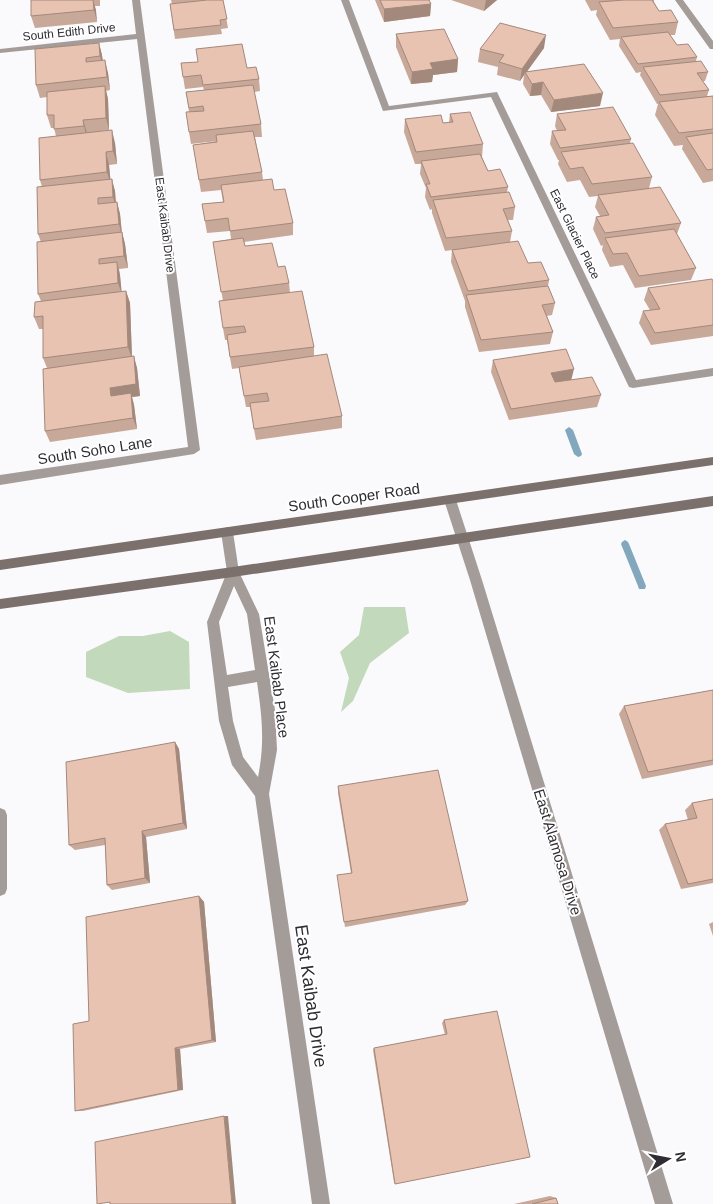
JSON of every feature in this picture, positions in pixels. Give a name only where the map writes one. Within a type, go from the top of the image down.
[{"type":"main road","name":"South Cooper Road","points":[[0,565],[713,461]]},
{"type":"main road","points":[[0,604],[233,572],[713,501]]},
{"type":"street","name":"East Kaibab Drive","points":[[136,0],[194,450]]},
{"type":"street","name":"East Glacier Place","points":[[345,0],[386,109],[494,94],[633,384],[713,372]]},
{"type":"street","points":[[679,0],[713,47]]},
{"type":"street","name":"South Edith Drive","points":[[0,51],[140,36]]},
{"type":"street","name":"South Soho Lane","points":[[0,480],[194,450]]},
{"type":"street","name":"East Alamosa Drive","points":[[450,500],[664,1204]]},
{"type":"street","name":"East Kaibab Place","points":[[227,532],[233,572],[254,614],[268,710],[270,750],[262,794]]},
{"type":"street","points":[[233,572],[213,622],[226,721],[237,760],[262,794]]},
{"type":"street","points":[[221,682],[263,675]]},
{"type":"street","name":"East Kaibab Drive","points":[[262,794],[321,1204]]},
{"type":"street","points":[[0,815],[0,889]]},
{"type":"green space","points":[[364,607],[405,607],[409,633],[370,663],[353,701],[341,712],[349,678],[340,652],[359,635]]},
{"type":"green space","points":[[170,631],[189,642],[190,689],[128,693],[86,677],[86,652],[119,636],[143,636]]},
{"type":"building","points":[[31,0],[93,0],[94,10],[31,16]]},
{"type":"building","points":[[223,0],[227,19],[220,20],[221,25],[174,30],[170,4]]},
{"type":"building","points":[[380,0],[429,0],[431,4],[384,9]]},
{"type":"building","points":[[652,0],[659,11],[671,10],[678,22],[613,28],[599,2]]},
{"type":"building","points":[[500,23],[546,35],[522,69],[499,62],[504,55],[480,49]]},
{"type":"building","points":[[444,29],[458,59],[430,63],[433,69],[412,72],[396,34]]},
{"type":"building","points":[[668,32],[677,45],[688,44],[697,57],[638,64],[621,37]]},
{"type":"building","points":[[99,43],[100,56],[86,58],[86,62],[105,60],[107,77],[36,85],[35,49]]},
{"type":"building","points":[[242,44],[247,68],[256,67],[259,79],[203,85],[201,75],[183,77],[181,63],[198,62],[196,49]]},
{"type":"building","points":[[701,61],[708,72],[697,73],[709,90],[660,95],[643,67]]},
{"type":"building","points":[[584,64],[603,93],[554,100],[543,82],[532,84],[525,72]]},
{"type":"building","points":[[253,85],[261,124],[189,132],[186,112],[204,111],[203,106],[189,108],[186,92]]},
{"type":"building","points":[[105,86],[106,118],[83,120],[84,126],[54,129],[54,115],[47,115],[47,92]]},
{"type":"building","points":[[713,96],[713,129],[679,133],[659,102]]},
{"type":"building","points":[[613,107],[631,139],[560,148],[552,131],[566,130],[557,114]]},
{"type":"building","points":[[470,112],[483,144],[416,152],[405,119],[441,115],[443,123],[453,122],[450,114]]},
{"type":"building","points":[[112,130],[113,151],[106,152],[107,172],[40,180],[39,138]]},
{"type":"building","points":[[253,131],[262,172],[199,180],[193,145],[217,142],[216,135]]},
{"type":"building","points":[[713,133],[713,169],[707,170],[686,137]]},
{"type":"building","points":[[633,143],[652,177],[592,184],[583,167],[570,169],[561,152]]},
{"type":"building","points":[[480,154],[488,171],[500,169],[508,187],[431,197],[426,184],[430,184],[421,161]]},
{"type":"building","points":[[112,179],[113,197],[98,198],[98,204],[117,202],[119,224],[38,234],[37,187]]},
{"type":"building","points":[[272,179],[274,190],[285,189],[293,223],[230,231],[228,218],[205,221],[202,204],[224,202],[221,185]]},
{"type":"building","points":[[660,187],[681,223],[605,233],[596,217],[609,215],[598,195]]},
{"type":"building","points":[[509,192],[515,207],[503,209],[512,231],[446,238],[433,200]]},
{"type":"building","points":[[674,229],[696,268],[639,276],[627,253],[613,254],[605,238]]},
{"type":"building","points":[[122,232],[124,256],[99,259],[99,264],[117,262],[118,283],[38,294],[37,242]]},
{"type":"building","points":[[243,238],[245,246],[272,243],[278,267],[285,266],[289,283],[221,292],[213,242]]},
{"type":"building","points":[[518,241],[528,263],[541,262],[549,280],[468,291],[452,250]]},
{"type":"building","points":[[712,279],[713,325],[655,333],[643,311],[660,309],[648,288]]},
{"type":"building","points":[[548,286],[555,303],[542,305],[553,332],[481,340],[466,295]]},
{"type":"building","points":[[126,291],[128,347],[43,358],[43,316],[34,317],[35,302]]},
{"type":"building","points":[[302,291],[314,347],[230,357],[227,335],[246,332],[244,326],[223,328],[219,301]]},
{"type":"building","points":[[566,349],[574,369],[551,373],[555,382],[592,377],[601,395],[511,409],[493,360]]},
{"type":"building","points":[[327,354],[342,416],[254,429],[250,403],[269,401],[267,393],[244,396],[239,367]]},
{"type":"building","points":[[134,356],[136,384],[110,388],[111,396],[131,393],[133,418],[45,431],[43,369]]},
{"type":"building","points":[[713,690],[713,760],[648,772],[624,706]]},
{"type":"building","points":[[175,742],[183,823],[142,831],[145,878],[107,885],[105,838],[69,845],[66,762]]},
{"type":"building","points":[[438,770],[468,901],[344,922],[337,875],[352,873],[338,786]]},
{"type":"building","points":[[713,799],[713,879],[688,884],[665,824],[697,818],[692,803]]},
{"type":"building","points":[[199,896],[212,1040],[175,1048],[178,1090],[75,1111],[73,1024],[89,1021],[86,917]]},
{"type":"building","points":[[497,1011],[530,1157],[395,1184],[374,1048],[447,1034],[444,1020]]},
{"type":"building","points":[[224,1116],[232,1204],[110,1204],[110,1202],[97,1204],[95,1142]]},
{"type":"building","points":[[556,1198],[558,1204],[532,1204]]},
{"type":"waterway","points":[[569,430],[578,454]]},
{"type":"waterway","points":[[625,544],[642,586]]}]
